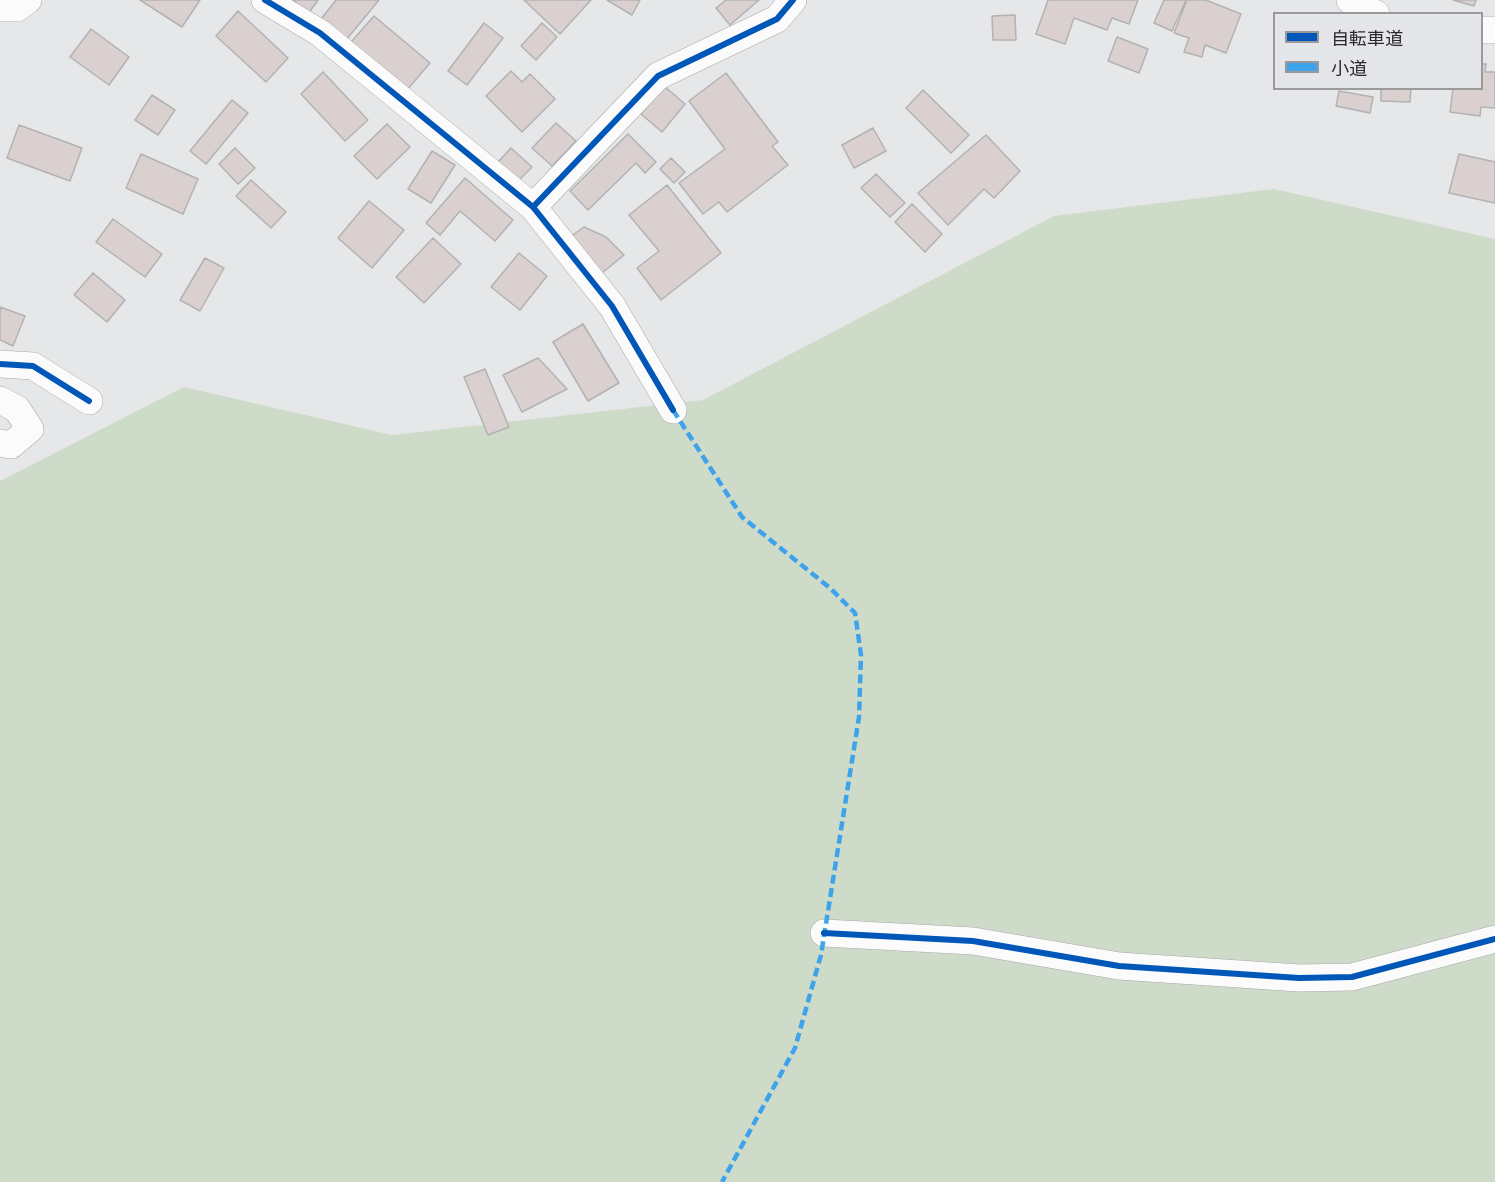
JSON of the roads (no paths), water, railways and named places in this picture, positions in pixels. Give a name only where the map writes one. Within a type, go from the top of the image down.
[{"type":"street","points":[[0,8],[17,8],[28,0]]},
{"type":"street","points":[[265,0],[320,33],[533,207],[612,306],[673,410]]},
{"type":"street","points":[[533,207],[658,76],[777,19],[793,0]]},
{"type":"street","points":[[1350,0],[1372,12]]},
{"type":"street","points":[[0,364],[33,366],[89,401]]},
{"type":"street","points":[[0,400],[17,409],[30,429],[11,445],[0,444]]},
{"type":"street","points":[[824,933],[973,941],[1119,966],[1299,978],[1352,976],[1495,939]]}]
